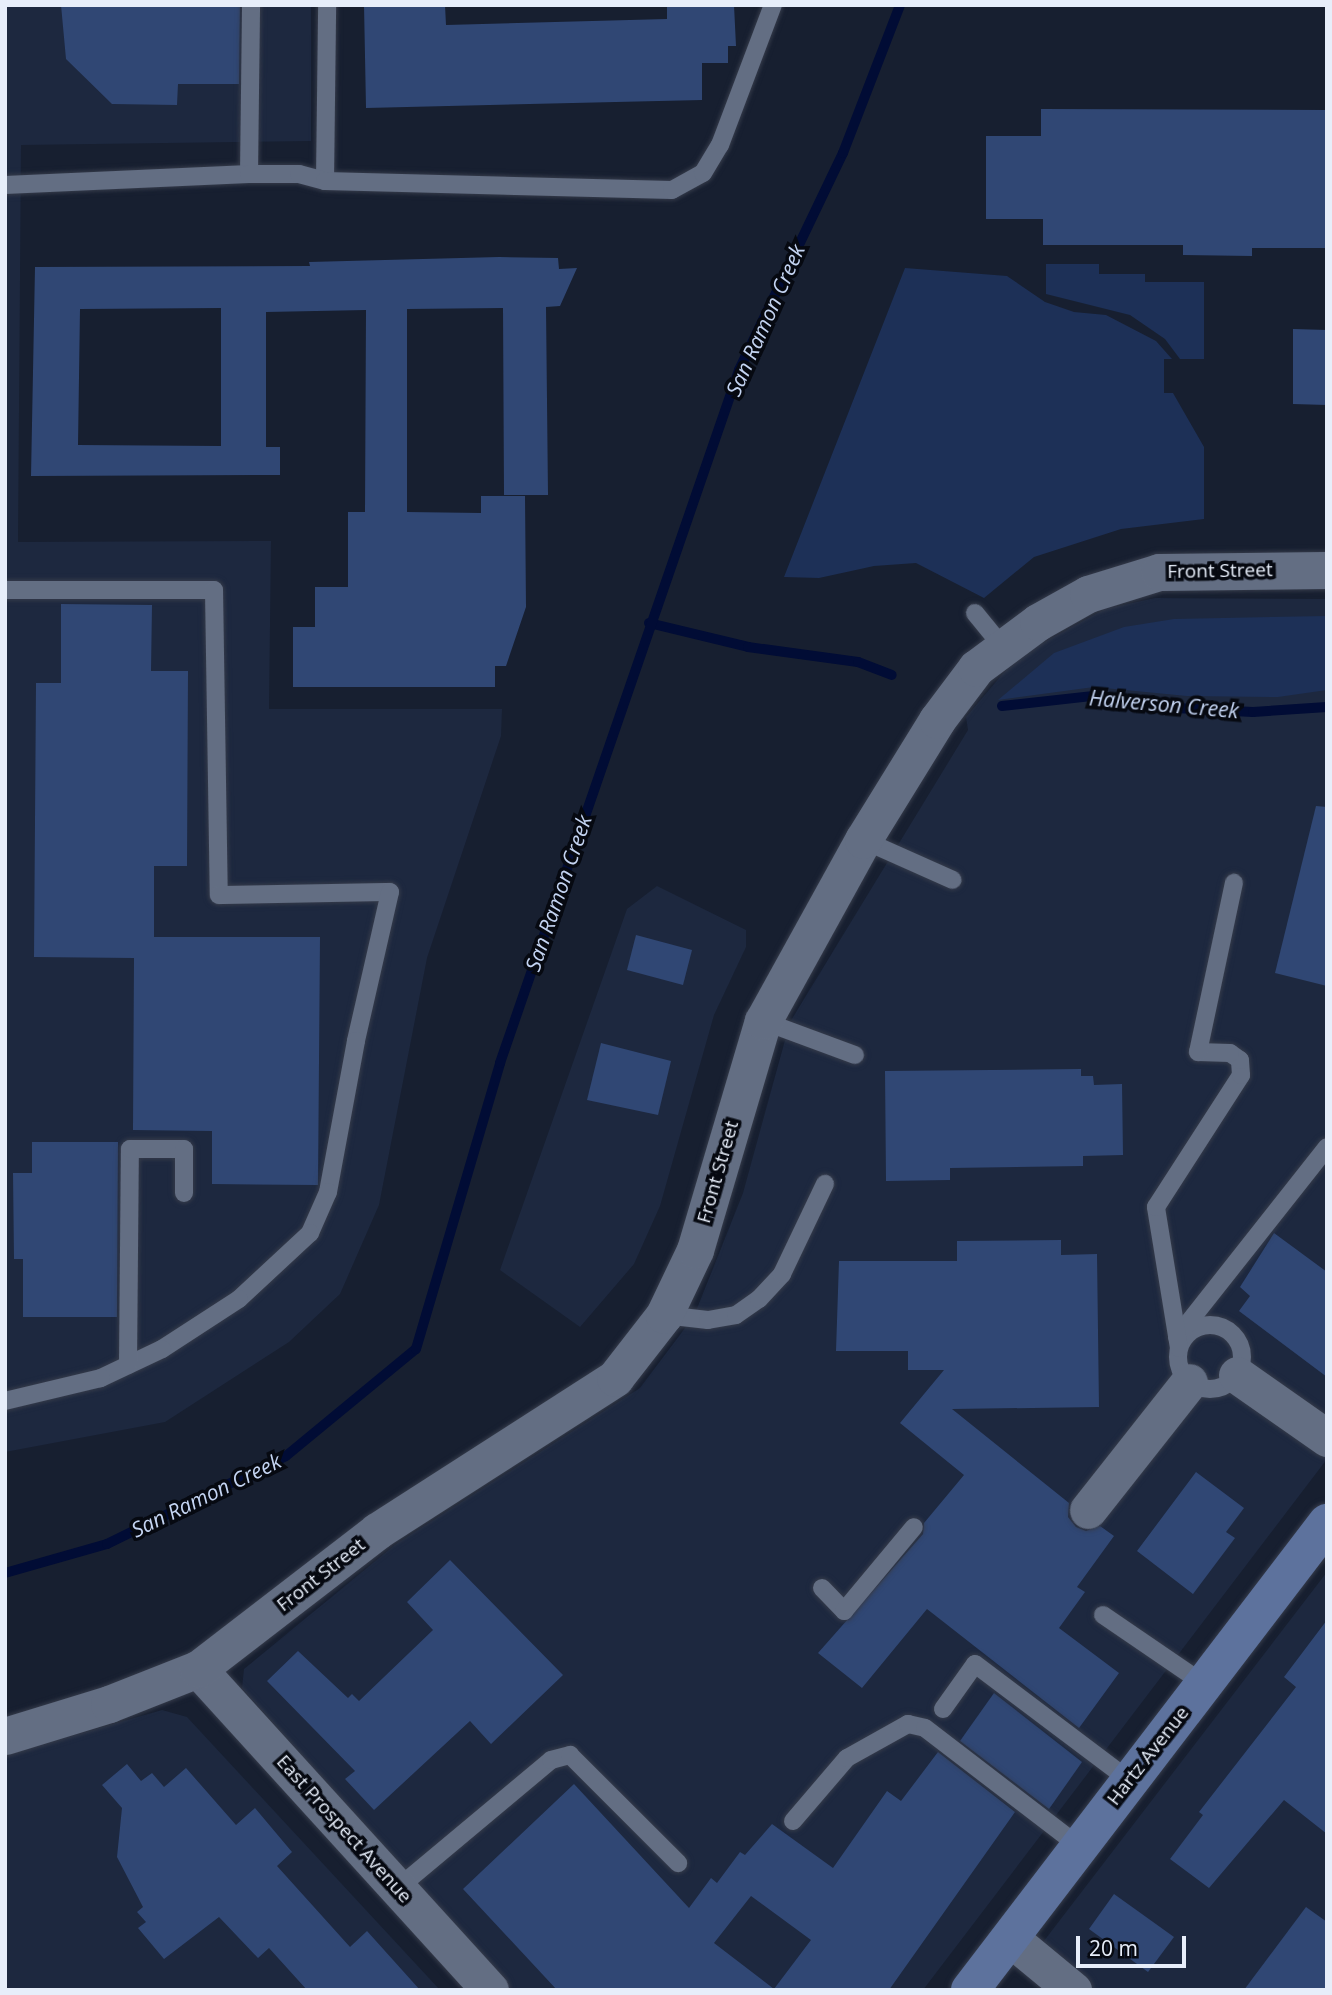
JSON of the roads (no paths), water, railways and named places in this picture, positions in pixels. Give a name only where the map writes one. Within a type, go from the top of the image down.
[{"type":"street","name":"Front Street","points":[[5,1736],[198,1670],[377,1531],[615,1378],[664,1315],[695,1250],[763,1021],[863,840],[937,720],[976,668],[1002,646],[1088,594],[1159,572],[1327,570]]},
{"type":"street","points":[[1088,1510],[1181,1355]]},
{"type":"street","points":[[1237,1375],[1327,1438]]},
{"type":"street","name":"Hartz Avenue","points":[[970,1990],[1327,1523]]},
{"type":"street","name":"East Prospect Avenue","points":[[198,1670],[489,1990]]},
{"type":"street","points":[[1010,1938],[1073,1990]]},
{"type":"lane","points":[[249,174],[251,5]]},
{"type":"lane","points":[[324,181],[327,5]]},
{"type":"lane","points":[[5,185],[299,174],[324,181],[672,190],[703,173],[720,145],[773,5]]},
{"type":"lane","points":[[5,590],[214,590],[219,895],[390,892],[356,1041],[328,1192],[310,1233],[239,1299],[162,1349],[101,1378],[5,1401]]},
{"type":"lane","points":[[975,613],[1002,646]]},
{"type":"lane","points":[[863,840],[953,880]]},
{"type":"lane","points":[[1181,1355],[1192,1331],[1202,1326],[1223,1328],[1239,1343],[1241,1365],[1237,1375],[1229,1383],[1209,1390],[1181,1355],[1156,1207],[1241,1075],[1240,1060],[1230,1053],[1198,1052],[1234,883]]},
{"type":"lane","points":[[763,1021],[855,1055]]},
{"type":"lane","points":[[1181,1355],[1327,1147]]},
{"type":"lane","points":[[128,1365],[130,1149],[184,1149],[184,1193]]},
{"type":"lane","points":[[664,1315],[717,1318],[736,1315],[759,1299],[782,1275],[825,1184]]},
{"type":"lane","points":[[822,1588],[844,1611],[914,1527]]},
{"type":"lane","points":[[1103,1615],[1204,1684]]},
{"type":"lane","points":[[943,1709],[975,1664],[1129,1780]]},
{"type":"lane","points":[[793,1821],[847,1758],[908,1724],[925,1728],[1080,1847]]},
{"type":"lane","points":[[398,1888],[551,1760],[570,1755],[678,1863]]},
{"type":"waterway","name":"San Ramon Creek","points":[[5,1573],[107,1544],[286,1456],[416,1349],[500,1063],[739,370],[843,153],[900,5]]},
{"type":"waterway","name":"Halverson Creek","points":[[649,623],[748,647],[858,662],[892,675]]},
{"type":"waterway","name":"Halverson Creek","points":[[1002,706],[1093,696],[1176,708],[1253,712],[1327,707]]}]
